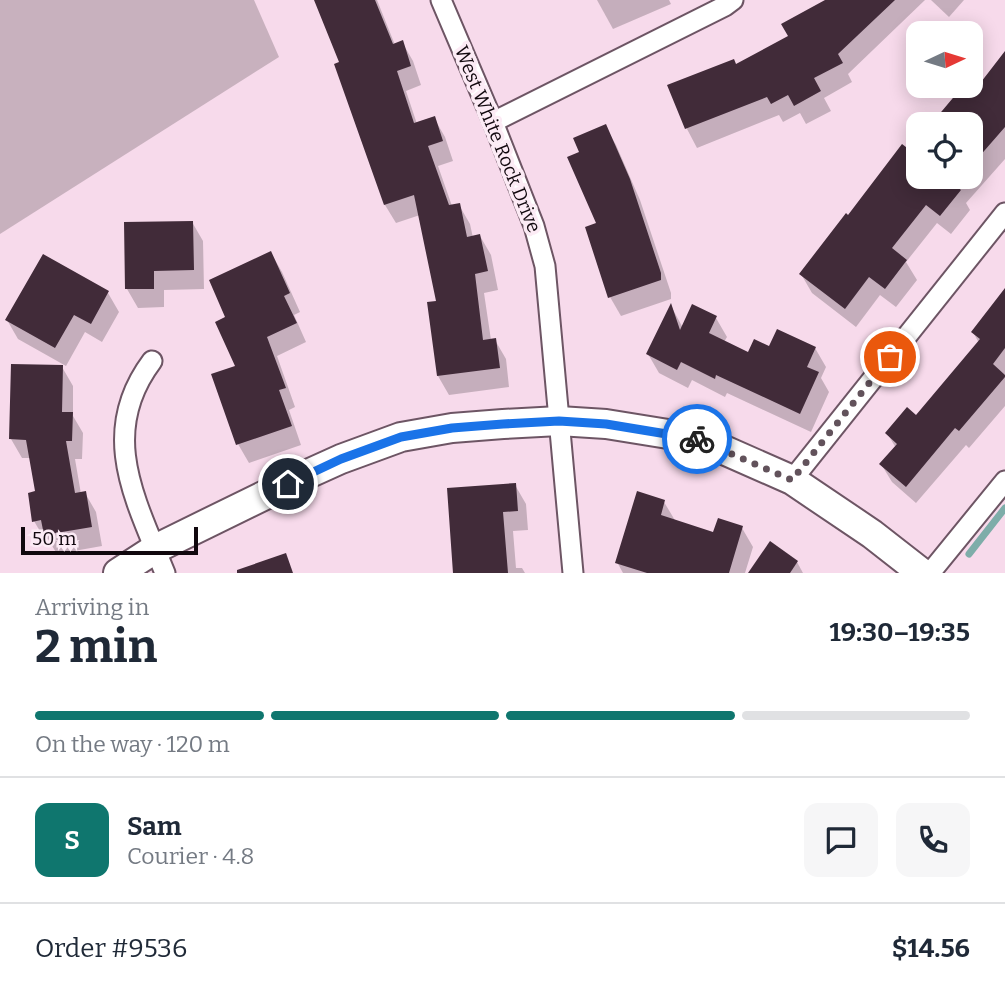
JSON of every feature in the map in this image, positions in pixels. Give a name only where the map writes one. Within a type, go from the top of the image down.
[{"type":"street","name":"West White Rock Drive","points":[[441,0],[534,226],[545,267],[573,573]]},
{"type":"street","points":[[493,122],[733,0]]},
{"type":"street","points":[[792,480],[1005,213]]},
{"type":"street","points":[[152,360],[131,395],[124,424],[124,452],[137,502],[160,561]]},
{"type":"street","points":[[118,573],[160,561],[310,473],[401,437],[452,428],[559,421],[606,424],[699,439],[792,480],[872,534],[922,573]]},
{"type":"street","points":[[930,573],[1005,481]]},
{"type":"shaded area","points":[[0,0],[254,0],[279,57],[0,234]]},
{"type":"building","points":[[314,0],[375,0],[393,44],[403,40],[411,66],[397,71],[414,123],[435,116],[443,141],[428,146],[449,205],[460,203],[467,237],[480,234],[488,271],[475,274],[483,340],[496,338],[500,368],[437,376],[427,302],[436,301],[414,195],[384,205],[334,64],[339,62]]},
{"type":"building","points":[[825,0],[895,0],[838,54],[843,63],[814,78],[821,91],[794,106],[788,95],[771,104],[767,97],[685,129],[667,85],[734,59],[736,64],[788,36],[781,24]]},
{"type":"building","points":[[1005,51],[1005,127],[983,152],[983,112],[941,112],[953,98],[984,98],[984,78]]},
{"type":"building","points":[[606,124],[630,179],[661,273],[661,280],[608,298],[585,227],[596,223],[567,157],[579,152],[573,138]]},
{"type":"building","points":[[902,144],[906,147],[906,189],[961,190],[940,216],[926,205],[892,248],[907,260],[885,289],[869,277],[845,309],[799,274],[846,213],[848,215]]},
{"type":"building","points":[[193,221],[194,270],[154,271],[154,289],[125,289],[124,222]]},
{"type":"building","points":[[271,251],[290,293],[284,296],[297,323],[267,337],[286,388],[279,390],[292,426],[236,445],[211,374],[235,366],[215,322],[225,317],[209,280]]},
{"type":"building","points":[[43,254],[109,291],[91,324],[74,315],[55,348],[5,320]]},
{"type":"building","points":[[1005,288],[1005,348],[993,364],[1005,377],[959,431],[955,428],[906,487],[879,464],[897,444],[885,433],[907,407],[916,415],[980,339],[971,332]]},
{"type":"building","points":[[671,303],[680,330],[692,304],[717,316],[709,333],[748,352],[754,339],[769,346],[777,329],[816,347],[807,367],[819,372],[800,414],[716,375],[715,379],[681,362],[677,370],[646,354]]},
{"type":"building","points":[[11,364],[63,365],[62,412],[73,412],[72,441],[66,441],[75,493],[86,491],[92,527],[44,535],[41,520],[32,522],[28,493],[35,491],[26,440],[9,439]]},
{"type":"building","points":[[516,483],[518,511],[503,512],[508,573],[453,573],[447,488]]},
{"type":"building","points":[[637,491],[665,500],[661,515],[713,532],[718,518],[743,526],[729,573],[647,573],[615,563]]},
{"type":"building","points":[[770,541],[798,561],[790,573],[748,573]]},
{"type":"building","points":[[286,553],[293,573],[237,573],[237,570]]},
{"type":"waterway","points":[[969,554],[1005,508]]},
{"type":"way so far","points":[[697,439],[792,480],[890,357]]},
{"type":"route","points":[[288,484],[341,459],[401,437],[452,428],[559,421],[606,424],[697,439]]}]
